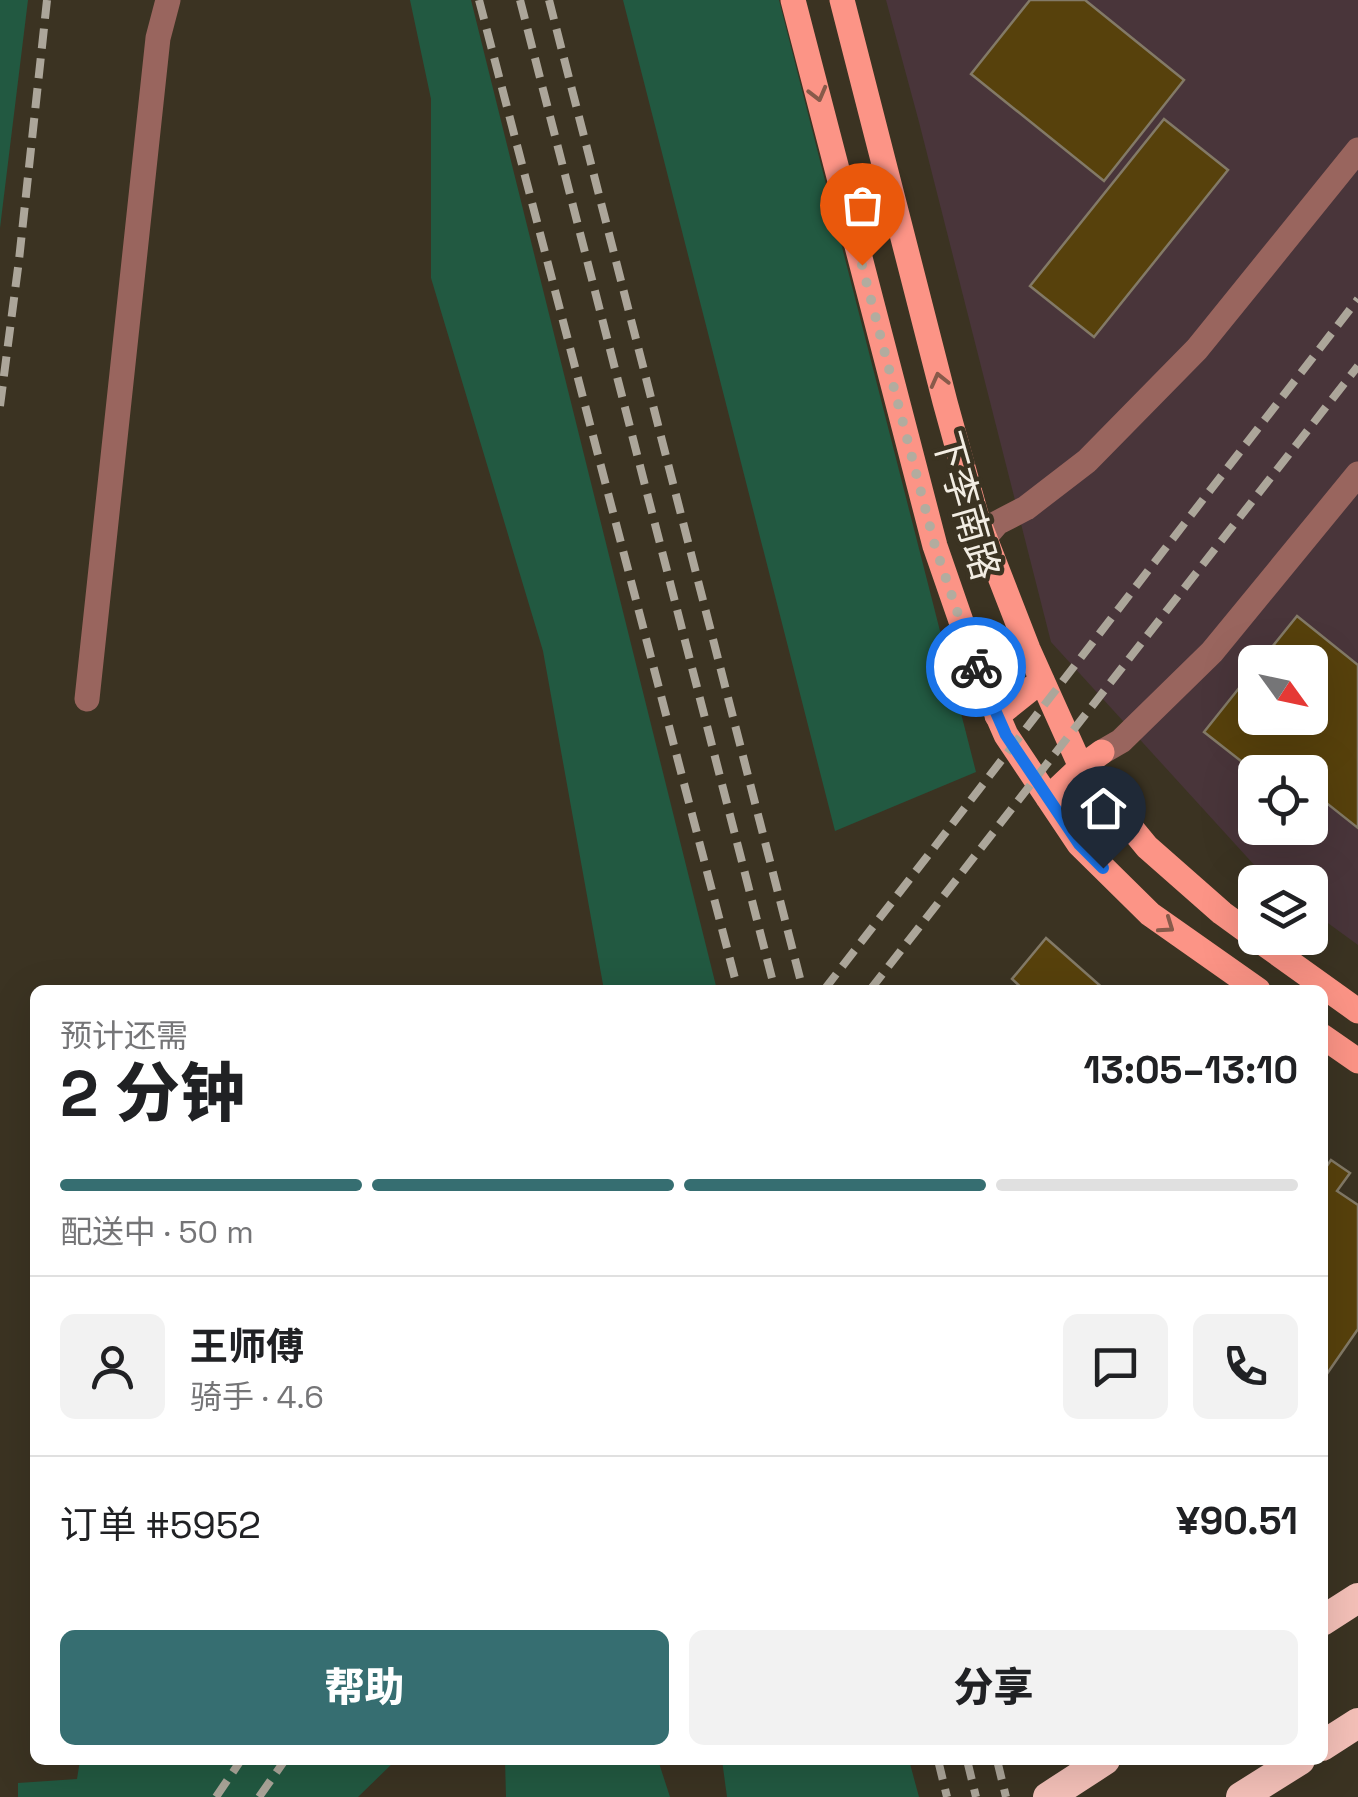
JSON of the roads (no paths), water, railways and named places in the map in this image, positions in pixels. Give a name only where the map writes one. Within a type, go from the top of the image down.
[{"type":"highway","points":[[1328,1617],[1358,1598]]},
{"type":"highway","points":[[1328,1742],[1358,1723]]},
{"type":"highway","points":[[1048,1797],[1097,1765]]},
{"type":"highway","points":[[1241,1797],[1292,1765]]},
{"type":"main road","name":"下李南路","points":[[793,0],[935,546],[979,673],[1006,735],[1079,844],[1150,914],[1251,985]]},
{"type":"main road","name":"下李南路","points":[[842,0],[977,518],[1042,680],[1146,847],[1238,924]]},
{"type":"main road","points":[[998,716],[1042,680]]},
{"type":"main road","points":[[1048,798],[1092,760]]},
{"type":"main road","name":"下李南路","points":[[1281,955],[1322,985]]},
{"type":"main road","name":"下李南路","points":[[1328,989],[1358,1011]]},
{"type":"main road","points":[[1328,1040],[1358,1061]]},
{"type":"lane","points":[[87,698],[156,58],[168,0]]},
{"type":"lane","points":[[985,538],[997,522],[1026,508],[1087,461],[1198,349],[1355,161]]},
{"type":"lane","points":[[1092,760],[1121,741],[1212,652],[1358,474]]},
{"type":"railway","points":[[0,406],[47,0]]},
{"type":"railway","points":[[479,0],[737,985]]},
{"type":"railway","points":[[520,0],[774,985]]},
{"type":"railway","points":[[549,0],[802,985]]},
{"type":"railway","points":[[828,985],[1358,299]]},
{"type":"railway","points":[[874,985],[1358,366]]},
{"type":"railway","points":[[216,1797],[238,1765]]},
{"type":"railway","points":[[259,1797],[281,1765]]},
{"type":"railway","points":[[939,1765],[947,1797]]},
{"type":"railway","points":[[968,1765],[976,1797]]},
{"type":"railway","points":[[998,1765],[1006,1797]]}]
